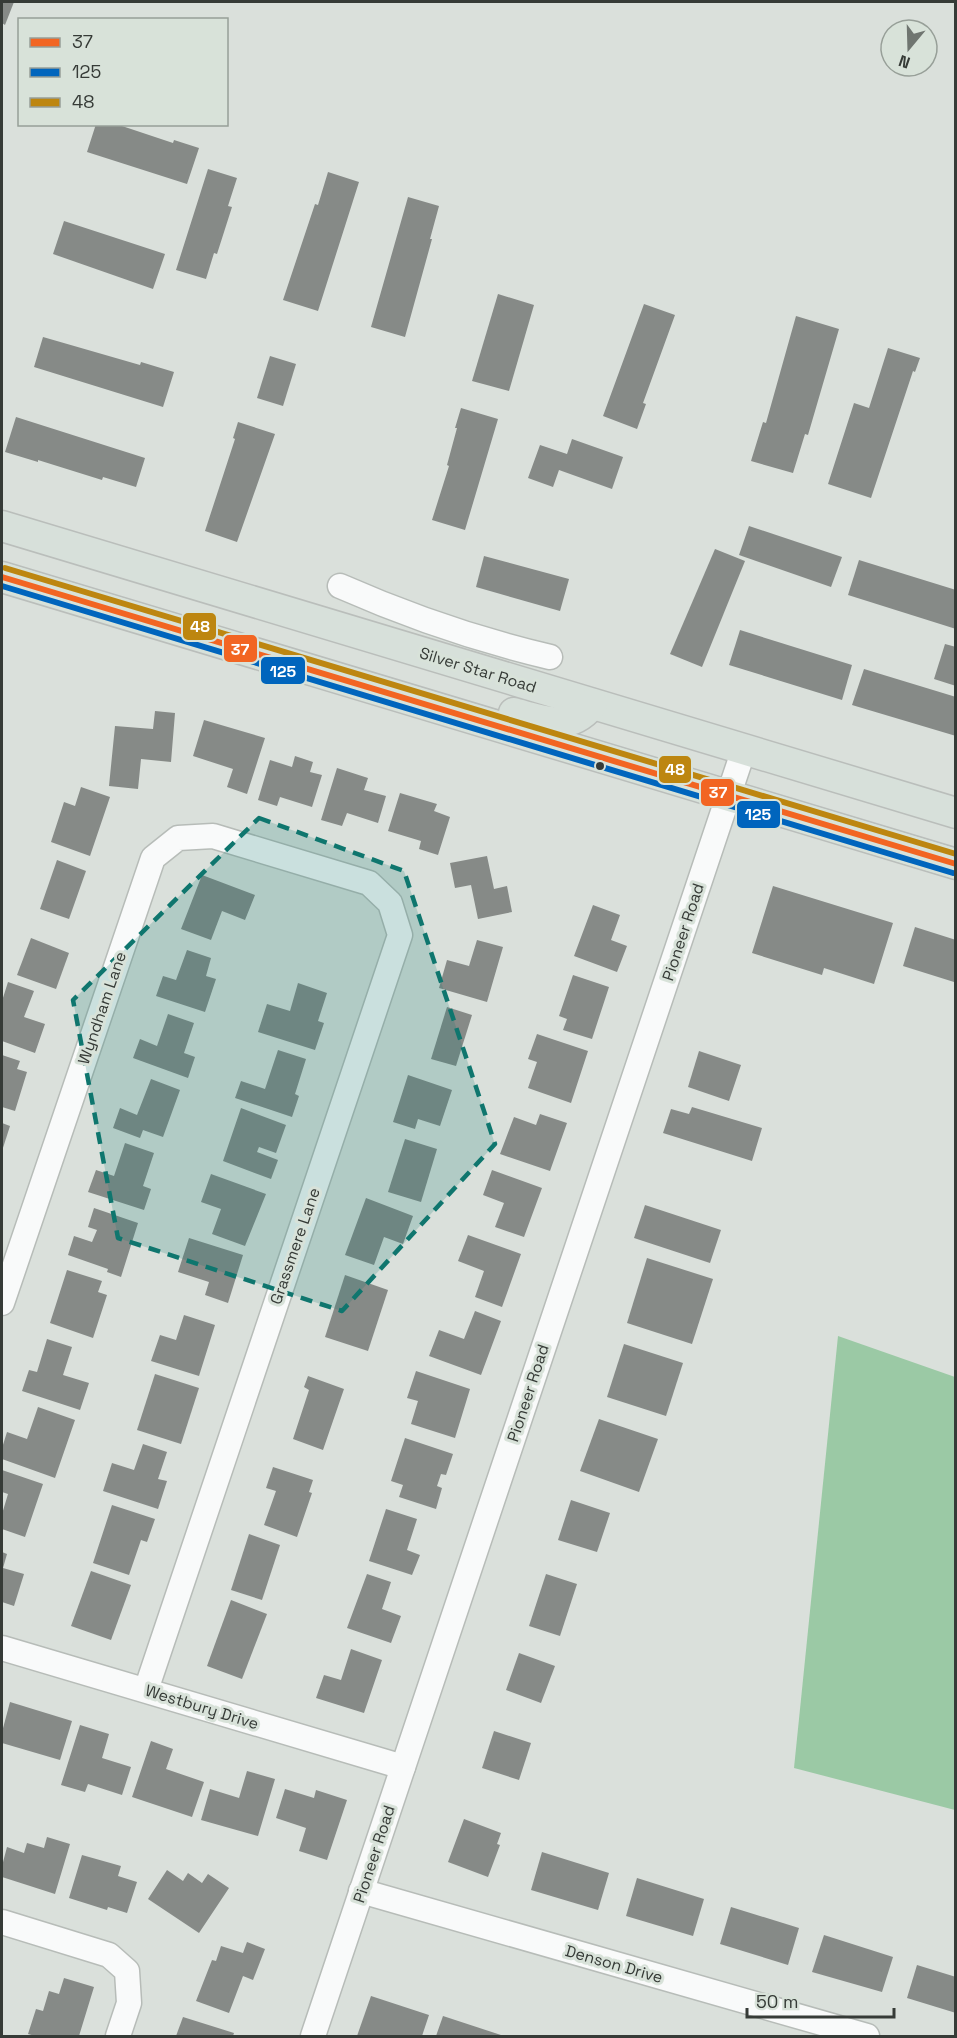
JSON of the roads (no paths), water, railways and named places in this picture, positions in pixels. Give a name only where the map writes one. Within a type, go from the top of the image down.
[{"type":"main road","name":"Silver Star Road","points":[[2,526],[956,813]]},
{"type":"main road","points":[[2,577],[956,864]]},
{"type":"main road","points":[[310,671],[384,674],[543,722],[564,723],[578,718],[592,704]]},
{"type":"street","points":[[340,586],[383,605],[464,634],[550,657]]},
{"type":"street","name":"Pioneer Road","points":[[313,2037],[744,749]]},
{"type":"street","name":"Wyndham Lane","points":[[2,1303],[153,858],[178,838],[213,836],[295,861]]},
{"type":"street","name":"Grassmere Lane","points":[[146,1690],[400,935],[390,903],[369,883],[295,861]]},
{"type":"street","name":"Westbury Drive","points":[[2,1648],[403,1767]]},
{"type":"street","name":"Denson Drive","points":[[361,1891],[867,2037]]},
{"type":"street","points":[[2,1922],[109,1955],[127,1971],[129,2003],[118,2037]]}]
